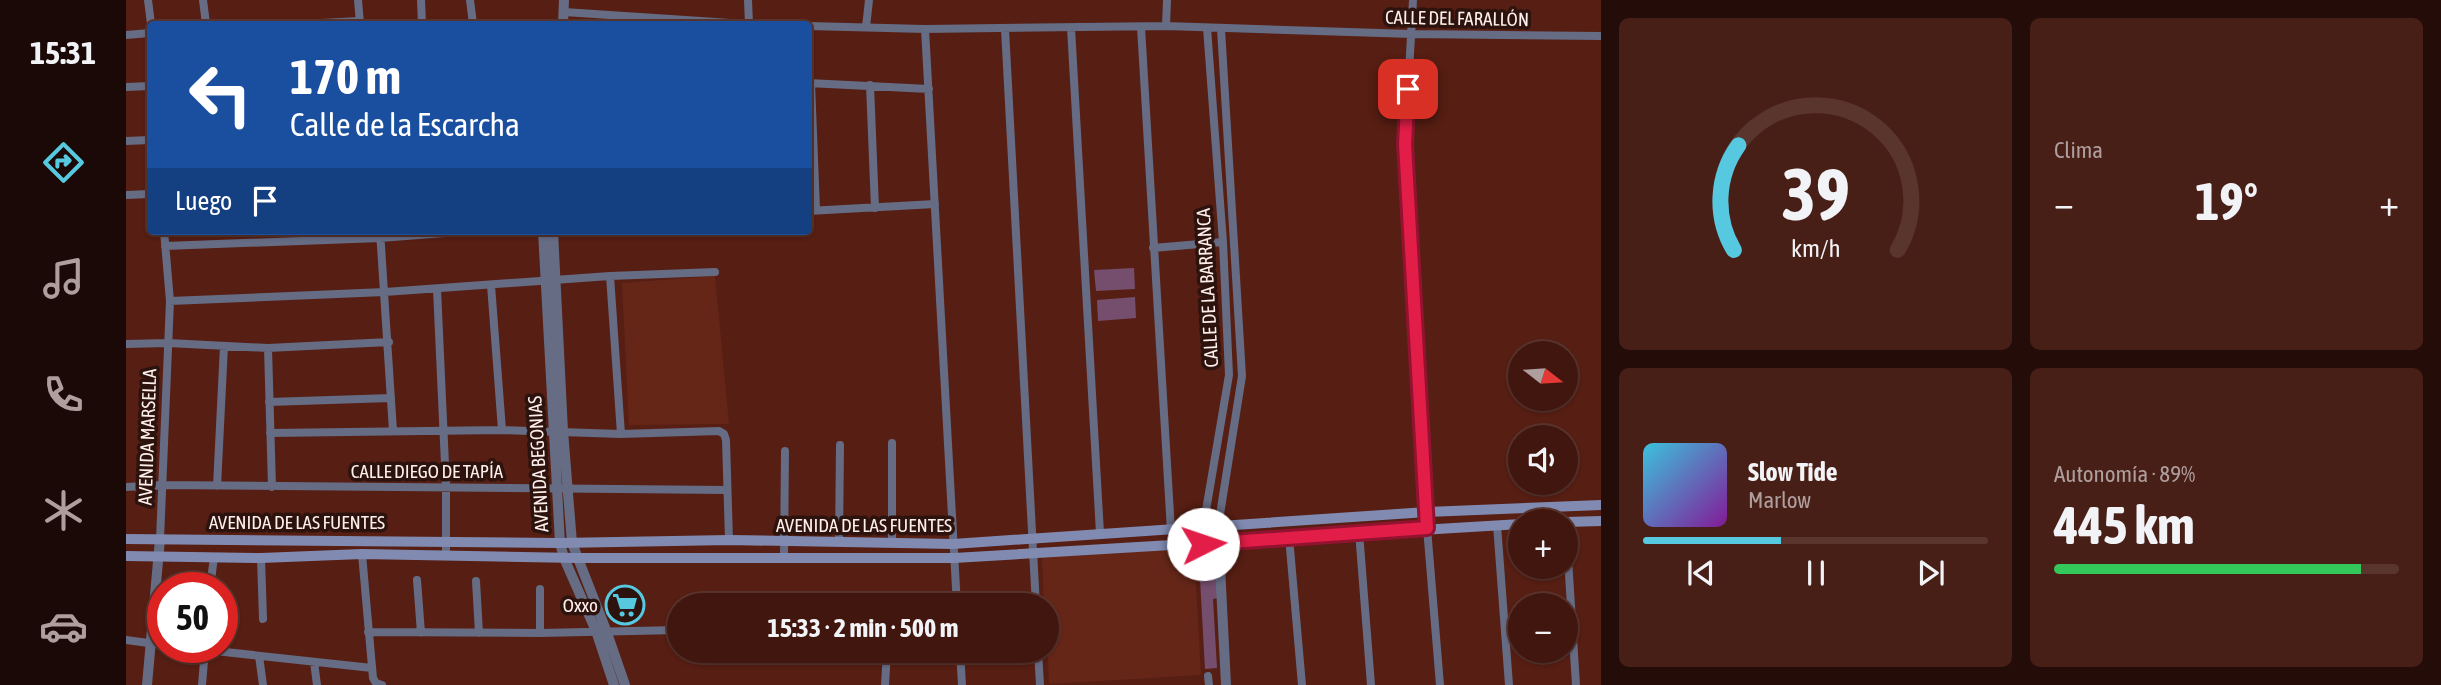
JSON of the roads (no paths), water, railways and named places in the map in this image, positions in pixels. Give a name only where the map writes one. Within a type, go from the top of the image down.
[{"type":"main road","name":"AVENIDA DE LAS FUENTES","points":[[126,539],[566,543],[729,540],[953,544],[1427,512],[1601,505]]},
{"type":"main road","points":[[1578,523],[1601,521]]},
{"type":"main road","name":"AVENIDA DE LAS FUENTES","points":[[126,556],[261,558],[446,554],[564,558],[954,558],[1508,525]]},
{"type":"street","points":[[148,0],[151,21]]},
{"type":"street","points":[[203,0],[206,21]]},
{"type":"street","points":[[358,0],[360,21]]},
{"type":"street","points":[[421,0],[422,21]]},
{"type":"street","points":[[470,0],[473,21]]},
{"type":"street","points":[[563,21],[564,0]]},
{"type":"street","points":[[748,0],[748,21]]},
{"type":"street","points":[[866,27],[869,0]]},
{"type":"street","points":[[1166,26],[1167,0]]},
{"type":"street","points":[[1413,0],[1405,144],[1427,528],[1440,685]]},
{"type":"street","points":[[564,12],[702,21]]},
{"type":"street","name":"CALLE DEL FARALLÓN","points":[[812,26],[1005,29],[1166,26],[1412,34],[1601,36]]},
{"type":"street","points":[[1141,27],[1171,531]]},
{"type":"street","points":[[1071,28],[1100,533]]},
{"type":"street","name":"CALLE DE LA BARRANCA","points":[[1203,544],[1203,528],[1229,375],[1223,242],[1207,28]]},
{"type":"street","points":[[925,29],[956,593]]},
{"type":"street","points":[[1005,29],[1035,593]]},
{"type":"street","name":"CALLE DE LA BARRANCA","points":[[1221,29],[1242,376],[1218,527],[1226,685]]},
{"type":"street","points":[[126,35],[147,33]]},
{"type":"street","points":[[812,83],[929,89]]},
{"type":"street","points":[[870,85],[874,208]]},
{"type":"street","points":[[126,87],[147,86]]},
{"type":"street","points":[[126,141],[147,139]]},
{"type":"street","points":[[126,195],[147,194]]},
{"type":"street","points":[[812,211],[935,204]]},
{"type":"street","name":"AVENIDA MARSELLA","points":[[159,572],[170,301],[164,235]]},
{"type":"street","points":[[165,246],[362,235]]},
{"type":"street","points":[[380,235],[393,431]]},
{"type":"street","name":"AVENIDA BEGONIAS","points":[[543,235],[550,280],[566,543],[564,558],[601,630],[625,685]]},
{"type":"street","name":"AVENIDA BEGONIAS","points":[[550,280],[554,235]]},
{"type":"street","points":[[1153,248],[1223,242]]},
{"type":"street","points":[[170,301],[385,292],[610,276],[715,272]]},
{"type":"street","points":[[610,276],[621,434]]},
{"type":"street","points":[[491,285],[502,430]]},
{"type":"street","points":[[437,289],[446,486],[446,554]]},
{"type":"street","points":[[126,344],[168,343],[268,348],[389,342]]},
{"type":"street","points":[[217,486],[224,346]]},
{"type":"street","points":[[268,348],[272,487]]},
{"type":"street","points":[[269,402],[391,398]]},
{"type":"street","points":[[270,433],[502,430],[621,434],[719,431],[724,433],[726,440],[729,540]]},
{"type":"street","points":[[892,443],[892,543]]},
{"type":"street","points":[[839,542],[840,445]]},
{"type":"street","points":[[784,558],[785,451]]},
{"type":"street","name":"CALLE DIEGO DE TAPÍA","points":[[126,487],[446,486],[727,490]]},
{"type":"street","points":[[1497,525],[1509,685]]},
{"type":"street","points":[[1359,532],[1371,685]]},
{"type":"street","points":[[1289,537],[1302,685]]},
{"type":"street","name":"AVENIDA BEGONIAS","points":[[566,543],[577,558],[601,630],[614,685]]},
{"type":"street","points":[[362,554],[372,668],[379,684]]},
{"type":"street","points":[[213,572],[214,557]]},
{"type":"street","points":[[261,558],[263,619]]},
{"type":"street","points":[[1569,579],[1576,685]]},
{"type":"street","points":[[416,580],[421,633]]},
{"type":"street","points":[[476,581],[478,633]]},
{"type":"street","points":[[540,589],[540,633]]},
{"type":"street","points":[[368,632],[540,633],[667,630]]},
{"type":"street","points":[[126,640],[147,643]]},
{"type":"street","points":[[238,653],[372,668]]},
{"type":"street","points":[[259,656],[263,685]]},
{"type":"street","points":[[314,662],[317,685]]},
{"type":"street","name":"AVENIDA MARSELLA","points":[[147,685],[152,663]]},
{"type":"street","points":[[202,685],[204,663]]},
{"type":"street","points":[[885,685],[886,663]]},
{"type":"street","points":[[961,663],[962,685]]},
{"type":"street","points":[[1039,663],[1040,685]]},
{"type":"street","points":[[257,685],[261,673]]},
{"type":"place","name":"Oxxo","points":[[625,605]]}]
